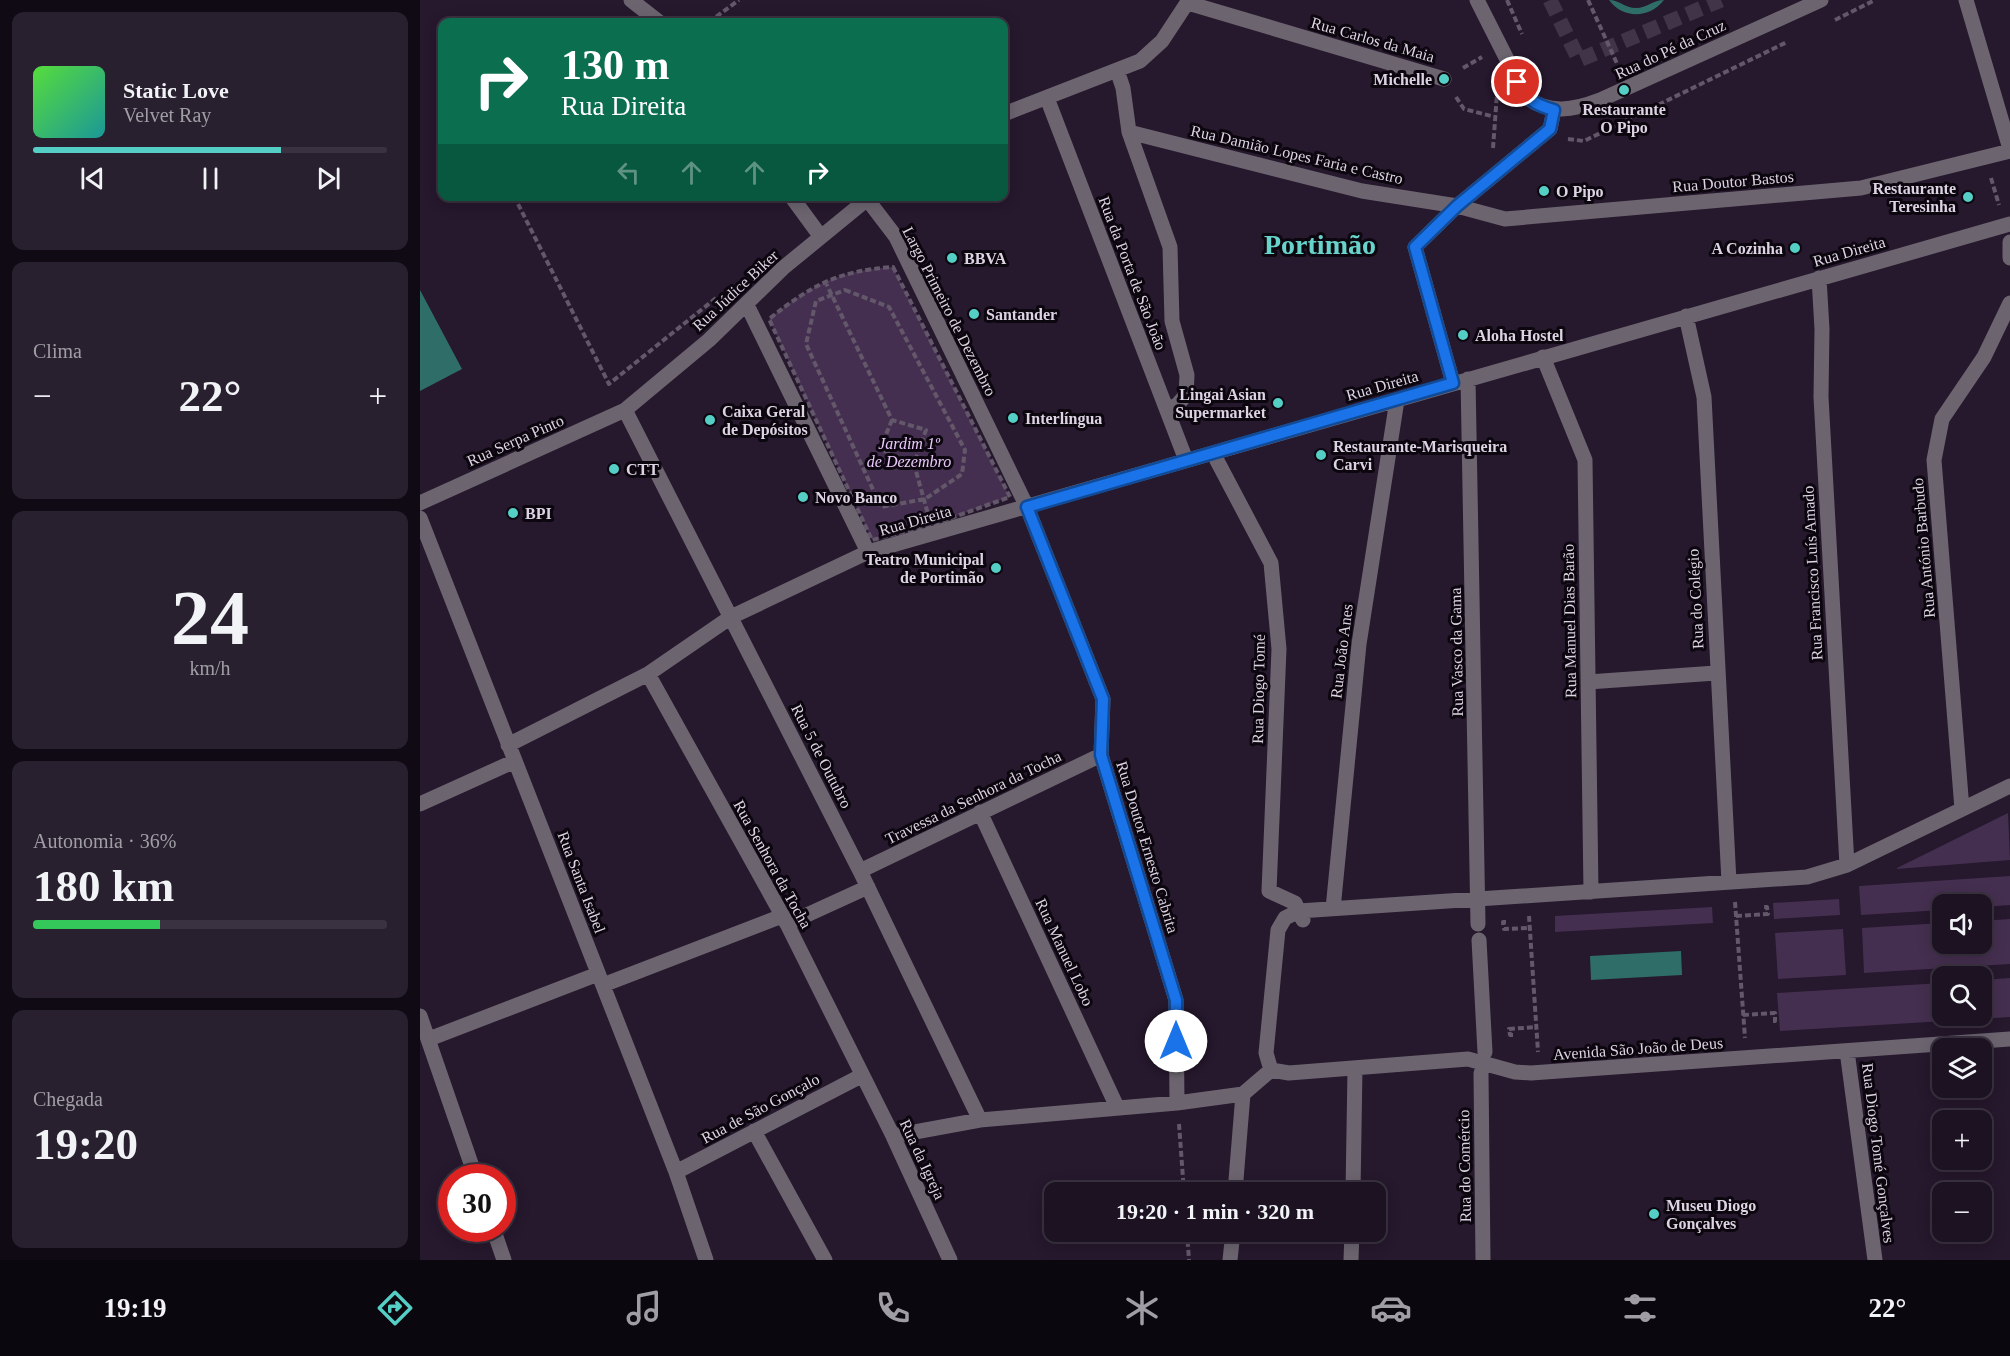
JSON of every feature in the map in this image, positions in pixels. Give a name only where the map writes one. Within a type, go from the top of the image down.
[{"type":"street","points":[[631,0],[654,18]]},
{"type":"street","points":[[1460,381],[1415,247],[1457,206],[1550,129],[1554,110],[1537,106],[1526,97],[1477,0]]},
{"type":"street","name":"Rua do Pé da Cruz","points":[[1554,110],[1579,108],[1600,100],[1821,0]]},
{"type":"street","points":[[1966,0],[2010,150]]},
{"type":"street","points":[[1008,113],[1140,61],[1162,41],[1188,2]]},
{"type":"street","name":"Rua Carlos da Maia","points":[[1188,2],[1444,79]]},
{"type":"street","points":[[1117,70],[1123,88],[1129,132],[1170,247],[1172,321],[1187,375],[1186,395],[1177,405],[1167,410]]},
{"type":"street","name":"Rua da Porta de São João","points":[[1047,98],[1186,460]]},
{"type":"street","name":"Rua Damião Lopes Faria e Castro","points":[[1129,132],[1362,191],[1457,206]]},
{"type":"street","name":"Rua Doutor Bastos","points":[[1457,206],[1504,219],[1861,188],[2010,150]]},
{"type":"street","points":[[795,201],[821,237]]},
{"type":"street","name":"Rua Júdice Biker","points":[[625,410],[747,305],[783,268],[865,201]]},
{"type":"street","name":"Largo Primeiro de Dezembro","points":[[871,201],[896,237],[1027,507]]},
{"type":"street","name":"Rua Direita","points":[[508,745],[648,674],[731,617],[868,552],[1819,278],[2006,220]]},
{"type":"street","points":[[2010,242],[2010,258]]},
{"type":"street","name":"Rua Francisco Luís Amado","points":[[1819,278],[1822,329],[1821,397],[1847,865]]},
{"type":"street","name":"Rua António Barbudo","points":[[1962,809],[1934,460],[1942,419],[1984,357],[2010,303]]},
{"type":"street","points":[[747,305],[868,552]]},
{"type":"street","name":"Rua do Colégio","points":[[1686,316],[1704,396],[1716,673],[1729,882]]},
{"type":"street","name":"Rua Manuel Dias Barão","points":[[1544,357],[1585,460],[1590,892]]},
{"type":"street","name":"Rua Vasco da Gama","points":[[1460,381],[1479,889],[1478,932],[1485,1052]]},
{"type":"street","name":"Rua João Anes","points":[[1333,909],[1359,644],[1396,400]]},
{"type":"street","name":"Rua Serpa Pinto","points":[[420,503],[625,410]]},
{"type":"street","name":"Rua 5 de Outubro","points":[[625,410],[860,871],[980,1120]]},
{"type":"street","name":"Rua Diogo Tomé","points":[[1213,453],[1271,563],[1279,649],[1269,891],[1295,903],[1301,916]]},
{"type":"street","name":"Rua Doutor Ernesto Cabrita","points":[[1027,507],[1103,699],[1101,755],[1176,1000],[1177,1102]]},
{"type":"street","name":"Rua Santa Isabel","points":[[420,518],[676,1172],[706,1260]]},
{"type":"street","points":[[1588,682],[1716,673]]},
{"type":"street","name":"Rua Senhora da Tocha","points":[[648,674],[784,920],[861,1076]]},
{"type":"street","name":"Travessa da Senhora da Tocha","points":[[860,871],[1101,755]]},
{"type":"street","points":[[420,804],[515,761]]},
{"type":"street","points":[[893,1136],[980,1120],[1243,1094],[1270,1070],[1266,1053],[1278,930],[1285,918],[1333,909],[1808,877],[1847,865],[2010,786]]},
{"type":"street","name":"Rua Manuel Lobo","points":[[980,812],[1117,1107]]},
{"type":"street","points":[[429,1039],[601,979],[784,920],[868,887]]},
{"type":"street","points":[[421,1021],[471,1164]]},
{"type":"street","name":"Avenida São João de Deus","points":[[1270,1070],[1289,1073],[1468,1059],[1515,1072],[1531,1073],[2010,1039]]},
{"type":"street","name":"Rua Diogo Tomé Gonçalves","points":[[1847,1051],[1875,1260]]},
{"type":"street","points":[[1353,1182],[1355,1068]]},
{"type":"street","name":"Rua do Comércio","points":[[1481,1073],[1483,1260]]},
{"type":"street","name":"Rua de São Gonçalo","points":[[676,1172],[861,1076]]},
{"type":"street","name":"Rua da Igreja","points":[[861,1076],[893,1136],[950,1260]]},
{"type":"street","points":[[1236,1182],[1243,1094]]},
{"type":"street","points":[[754,1131],[825,1260]]},
{"type":"street","points":[[498,1242],[504,1260]]},
{"type":"street","points":[[1230,1260],[1232,1242]]},
{"type":"street","points":[[1351,1260],[1352,1242]]},
{"type":"path","points":[[714,18],[739,0]]},
{"type":"path","points":[[1507,0],[1526,44]]},
{"type":"path","points":[[1588,0],[1620,70]]},
{"type":"path","points":[[1610,74],[1630,66]]},
{"type":"path","points":[[1444,79],[1464,109],[1495,117]]},
{"type":"path","points":[[1990,176],[2006,220]]},
{"type":"path","points":[[517,201],[609,384],[719,296]]},
{"type":"path","points":[[892,267],[1010,497],[931,525],[872,540],[769,319],[805,290],[825,281],[873,268],[892,267]]},
{"type":"path","points":[[825,281],[892,420],[926,430],[914,464],[924,499]]},
{"type":"path","points":[[844,290],[889,307],[964,450],[962,474],[924,499],[881,507],[806,344],[816,301],[831,295],[844,290]]},
{"type":"path","points":[[892,420],[880,449],[914,464]]},
{"type":"path","points":[[1735,899],[1746,1048]]},
{"type":"path","points":[[1528,905],[1538,1062]]},
{"type":"path","points":[[1736,916],[1768,914],[1767,907],[1764,907]]},
{"type":"path","points":[[1506,922],[1503,922],[1504,929],[1529,928]]},
{"type":"path","points":[[1743,1015],[1775,1013],[1775,1021],[1772,1021]]},
{"type":"path","points":[[1513,1035],[1510,1035],[1509,1029],[1536,1027]]},
{"type":"path","points":[[1177,1102],[1183,1182]]},
{"type":"path","points":[[1187,1242],[1189,1260]]},
{"type":"green space","name":"Jardim 1º de Dezembro","points":[[893,267],[1010,497],[931,525],[872,540],[769,319],[798,297],[840,276]]},
{"type":"green space","points":[[2008,813],[2010,860],[1897,869],[1897,868]]},
{"type":"green space","points":[[2010,876],[2010,905],[1992,906],[1992,894],[1932,894],[1932,911],[1861,915],[1859,886]]},
{"type":"green space","points":[[1839,899],[1840,915],[1774,919],[1773,903]]},
{"type":"green space","points":[[1712,907],[1713,923],[1555,932],[1555,916]]},
{"type":"green space","points":[[2010,919],[2010,964],[1932,966],[1932,969],[1864,973],[1862,928],[1932,924],[1932,954],[1992,954],[1992,920]]},
{"type":"green space","points":[[1843,929],[1846,975],[1778,979],[1775,933]]},
{"type":"green space","points":[[2010,978],[2010,1017],[1992,1018],[1992,979]]},
{"type":"green space","points":[[1932,984],[1932,1022],[1780,1031],[1777,993]]},
{"type":"shaded area","points":[[1609,0],[1636,8],[1664,0],[1651,11],[1636,14],[1621,11]]},
{"type":"shaded area","points":[[420,290],[462,369],[420,391]]},
{"type":"shaded area","points":[[1681,951],[1682,975],[1591,980],[1590,956]]},
{"type":"tunnel","points":[[1550,0],[1579,60],[1721,0]]},
{"type":"place","name":"Michelle","points":[[1444,79]]},
{"type":"place","name":"Restaurante O Pipo","points":[[1624,90]]},
{"type":"place","name":"O Pipo","points":[[1544,191]]},
{"type":"place","name":"Restaurante Teresinha","points":[[1968,197]]},
{"type":"place","name":"A Cozinha","points":[[1795,248]]},
{"type":"place","name":"BBVA","points":[[952,258]]},
{"type":"place","name":"Santander","points":[[974,314]]},
{"type":"place","name":"Aloha Hostel","points":[[1463,335]]},
{"type":"place","name":"Lingai Asian Supermarket","points":[[1278,403]]},
{"type":"place","name":"Interlíngua","points":[[1013,418]]},
{"type":"place","name":"Caixa Geral de Depósitos","points":[[710,420]]},
{"type":"place","name":"Restaurante-Marisqueira Carvi","points":[[1321,455]]},
{"type":"place","name":"CTT","points":[[614,469]]},
{"type":"place","name":"Novo Banco","points":[[803,497]]},
{"type":"place","name":"BPI","points":[[513,513]]},
{"type":"place","name":"Teatro Municipal de Portimão","points":[[996,568]]},
{"type":"place","name":"Museu Diogo Gonçalves","points":[[1654,1214]]},
{"type":"district","name":"Portimão","points":[[1320,244]]},
{"type":"route","points":[[1176,1041],[1176,1000],[1101,755],[1103,699],[1065,609],[1027,507],[1453,383],[1415,247],[1457,206],[1550,129],[1554,110],[1537,106],[1526,97],[1517,82]]}]
